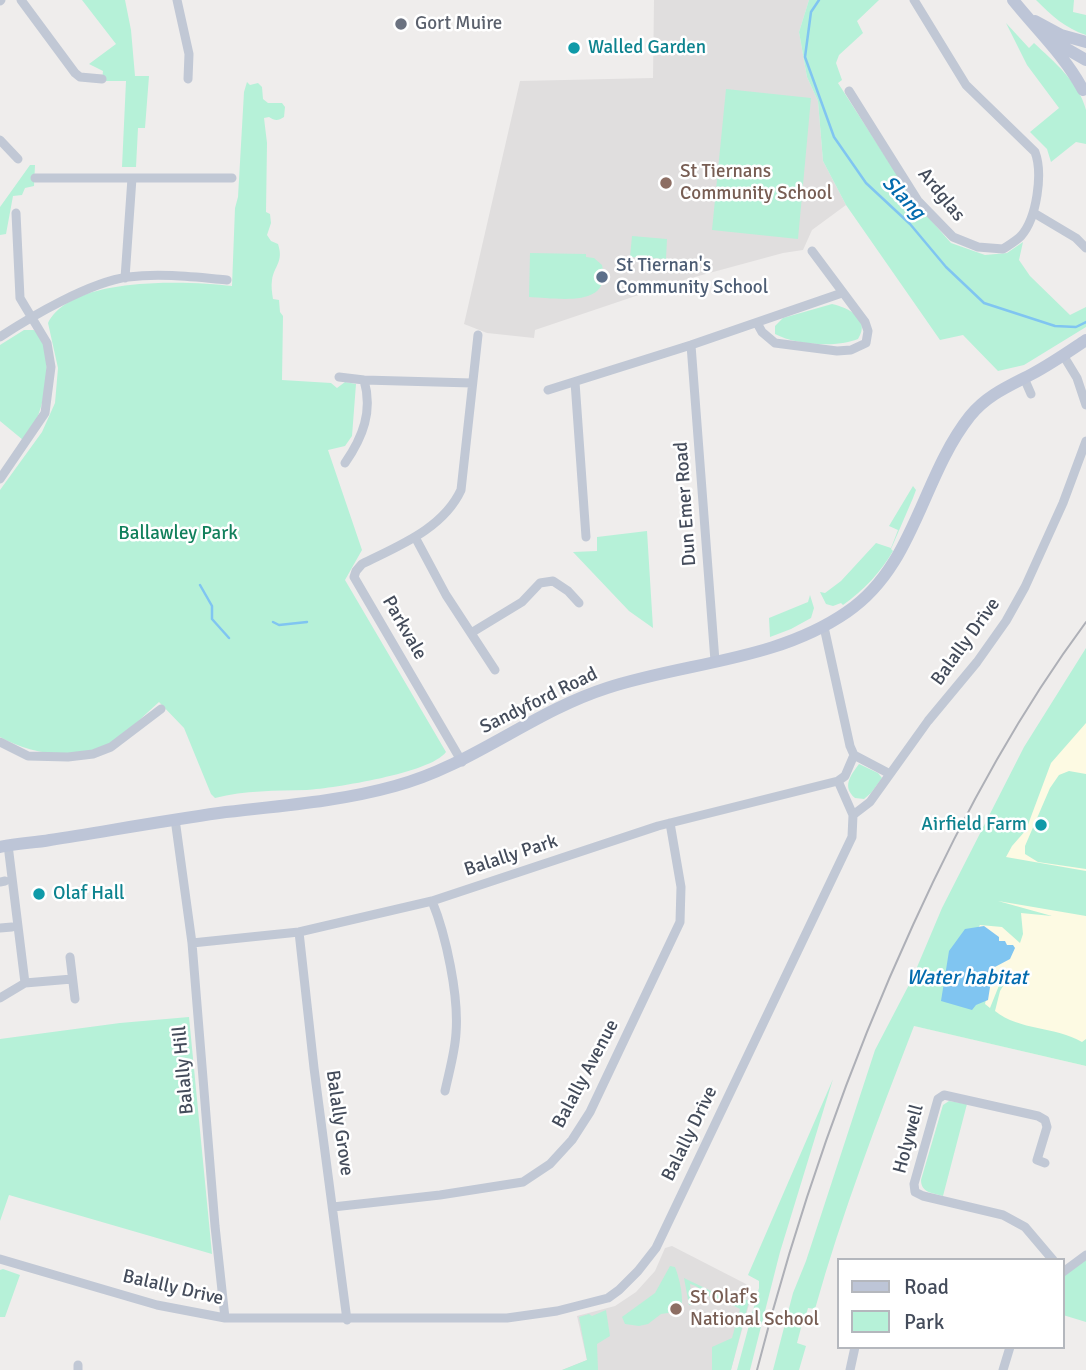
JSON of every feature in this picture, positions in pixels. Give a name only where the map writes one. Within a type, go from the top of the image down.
[{"type":"main road","points":[[1013,0],[1044,35],[1085,90]]},
{"type":"main road","points":[[1026,15],[1061,34],[1086,42]]},
{"type":"main road","points":[[1044,35],[1086,60]]},
{"type":"main road","name":"Sandyford Road","points":[[4,846],[375,791],[430,775],[461,762],[557,709],[594,692],[784,645],[824,627],[864,599],[893,565],[903,549],[936,473],[958,432],[972,413],[988,398],[1086,340]]},
{"type":"street","points":[[21,0],[75,73],[102,79]]},
{"type":"street","points":[[177,0],[189,54],[188,79]]},
{"type":"street","name":"Ardglas","points":[[849,91],[918,201],[953,237],[978,247],[1003,250],[1021,236],[1034,214],[1040,164],[1035,152],[966,85],[914,0]]},
{"type":"street","points":[[0,140],[18,159]]},
{"type":"street","points":[[36,178],[232,178]]},
{"type":"street","points":[[125,278],[132,178]]},
{"type":"street","points":[[0,478],[45,413],[51,367],[47,343],[20,298],[16,213]]},
{"type":"street","points":[[1034,214],[1076,238],[1086,248]]},
{"type":"street","points":[[757,323],[762,332],[775,343],[837,351],[859,348],[866,344],[868,331],[865,322],[812,251]]},
{"type":"street","points":[[0,337],[32,316],[82,292],[125,278],[160,275],[226,280]]},
{"type":"street","points":[[548,390],[842,293]]},
{"type":"street","name":"Parkvale","points":[[461,762],[354,577],[362,564],[415,537],[453,507],[461,491],[478,335]]},
{"type":"street","name":"Dun Emer Road","points":[[691,345],[715,662]]},
{"type":"street","points":[[1063,355],[1077,378],[1086,405]]},
{"type":"street","points":[[339,377],[472,383]]},
{"type":"street","points":[[1024,377],[1031,394]]},
{"type":"street","points":[[345,463],[359,443],[367,415],[364,380]]},
{"type":"street","points":[[575,382],[586,537]]},
{"type":"street","name":"Balally Drive","points":[[0,1259],[157,1305],[225,1318],[507,1318],[557,1311],[608,1298],[619,1290],[656,1248],[842,859],[852,836],[853,815],[870,802],[928,721],[977,662],[1006,621],[1026,587],[1063,503],[1086,441]]},
{"type":"street","points":[[415,537],[446,595],[495,670]]},
{"type":"street","points":[[471,633],[522,602],[540,583],[553,581],[579,603]]},
{"type":"street","points":[[824,627],[842,714],[854,755],[845,776],[838,781],[853,815]]},
{"type":"street","points":[[0,742],[28,756],[68,757],[93,754],[111,747],[162,709]]},
{"type":"street","points":[[854,755],[890,774]]},
{"type":"street","name":"Balally Park","points":[[192,943],[299,932],[432,901],[670,822],[838,781]]},
{"type":"street","name":"Balally Hill","points":[[175,819],[192,943],[225,1318]]},
{"type":"street","name":"Balally Avenue","points":[[333,1207],[523,1182],[550,1164],[572,1140],[590,1112],[680,922],[681,887],[670,822]]},
{"type":"street","points":[[4,846],[25,982]]},
{"type":"street","points":[[432,901],[441,923],[457,1009],[456,1035],[445,1091]]},
{"type":"street","points":[[0,928],[12,927]]},
{"type":"street","name":"Balally Grove","points":[[299,932],[347,1320]]},
{"type":"street","points":[[70,957],[75,999]]},
{"type":"street","points":[[0,998],[25,982],[72,979]]},
{"type":"street","name":"Holywell","points":[[1045,1163],[1037,1160],[1048,1127],[1045,1120],[1038,1116],[944,1095],[938,1099],[914,1184],[915,1192],[923,1196],[1003,1214],[1025,1227],[1051,1258]]},
{"type":"street","points":[[1065,1271],[1086,1255]]},
{"type":"street","points":[[850,1370],[855,1349]]},
{"type":"street","points":[[1003,1370],[1009,1349]]},
{"type":"shaded area","name":"St Tiernans Community School","points":[[654,0],[809,0],[799,32],[807,77],[818,101],[823,161],[846,205],[812,230],[803,250],[680,281],[535,330],[534,338],[487,333],[464,324],[520,81],[653,78]]},
{"type":"shaded area","name":"Airfield Farm","points":[[1086,673],[1086,1066],[915,1026]]},
{"type":"shaded area","name":"St Olaf's National School","points":[[672,1246],[746,1284],[750,1290],[751,1297],[731,1370],[562,1370],[587,1360],[577,1316],[615,1306],[636,1292],[655,1271],[665,1248]]},
{"type":"green space","points":[[82,0],[125,0],[135,76],[149,76],[145,128],[138,128],[136,167],[122,167],[126,81],[102,81],[103,71],[89,64],[116,44]]},
{"type":"green space","points":[[809,0],[879,0],[857,21],[863,33],[839,55],[836,63],[842,80],[838,83],[914,201],[951,243],[985,255],[1007,253],[1023,242],[1019,260],[1030,276],[1070,315],[1086,307],[1086,327],[1024,365],[998,371],[963,335],[940,340],[846,205],[823,161],[818,101],[807,77],[799,32]]},
{"type":"green space","points":[[1036,0],[1074,0],[1073,12],[1086,15],[1086,35],[1059,21]]},
{"type":"green space","points":[[1006,23],[1029,48],[1034,43],[1065,73],[1083,100],[1086,110],[1086,144],[1076,142],[1051,162],[1047,149],[1030,132],[1059,108],[1027,65]]},
{"type":"green space","name":"Ballawley Park","points":[[247,82],[250,85],[258,83],[262,87],[263,99],[268,103],[282,103],[285,107],[284,117],[276,120],[264,118],[267,143],[266,212],[270,214],[271,223],[267,235],[271,241],[278,244],[280,250],[272,287],[273,299],[279,300],[283,316],[282,380],[331,383],[337,388],[345,382],[356,384],[352,436],[345,446],[328,450],[362,550],[345,580],[446,752],[422,767],[359,783],[307,790],[249,792],[215,798],[184,728],[159,702],[116,740],[96,750],[53,754],[25,748],[0,737],[0,490],[42,432],[55,403],[58,368],[48,323],[61,307],[81,296],[132,285],[188,283],[232,286],[235,208]]},
{"type":"green space","points":[[726,89],[811,98],[798,239],[712,230]]},
{"type":"green space","points":[[30,165],[35,165],[34,186],[25,188],[22,195],[13,196],[6,234],[0,235],[0,207]]},
{"type":"green space","points":[[632,236],[667,239],[666,259],[630,257]]},
{"type":"green space","points":[[530,253],[586,254],[586,257],[594,258],[602,265],[603,279],[599,289],[580,298],[529,297]]},
{"type":"green space","points":[[832,304],[845,308],[860,320],[862,326],[858,339],[839,344],[816,344],[794,341],[775,334],[775,326],[783,318]]},
{"type":"green space","points":[[24,330],[34,330],[40,338],[47,371],[38,416],[23,440],[0,421],[0,345]]},
{"type":"green space","points":[[913,486],[916,490],[891,549],[893,551],[883,566],[843,605],[826,604],[820,592],[825,593],[841,581],[876,543],[891,548],[898,530],[889,526]]},
{"type":"green space","points":[[647,531],[653,628],[629,611],[573,552],[597,551],[597,537]]},
{"type":"green space","points":[[810,595],[814,608],[811,618],[770,637],[769,618],[808,602]]},
{"type":"green space","points":[[1086,648],[1086,723],[1051,763],[1026,830],[1006,857],[1086,871],[1086,916],[998,901],[1052,916],[1021,913],[1023,934],[1020,943],[1002,927],[980,925],[963,949],[987,995],[985,1004],[990,1008],[1002,978],[1008,978],[1000,991],[995,1011],[1015,1022],[1061,1033],[1082,1042],[1086,1039],[1086,1066],[914,1026],[849,1202],[815,1309],[808,1308],[806,1315],[813,1318],[811,1326],[802,1324],[797,1343],[806,1346],[799,1370],[773,1370],[793,1293],[875,1050],[912,979],[942,908],[1024,747]]},
{"type":"green space","points":[[859,764],[878,773],[882,778],[864,799],[855,798],[848,786],[850,777]]},
{"type":"green space","points":[[1069,771],[1086,774],[1086,869],[1038,862],[1025,854],[1025,846],[1050,788],[1059,775]]},
{"type":"green space","points":[[189,1017],[212,1254],[9,1195],[0,1221],[0,1039]]},
{"type":"green space","points":[[833,1079],[780,1252],[750,1370],[737,1370],[759,1288],[759,1281],[748,1275]]},
{"type":"green space","points":[[949,1101],[967,1104],[943,1196],[925,1190],[921,1180],[943,1105]]},
{"type":"green space","points":[[1086,1255],[1086,1322],[1065,1316],[1065,1271]]},
{"type":"green space","points":[[670,1266],[675,1267],[680,1283],[681,1311],[661,1314],[648,1324],[625,1324],[622,1317],[655,1293]]},
{"type":"green space","points":[[0,1270],[20,1275],[5,1317],[0,1317]]},
{"type":"green space","points":[[684,1278],[738,1304],[741,1297],[749,1301],[731,1370],[712,1370],[712,1347],[732,1338],[740,1309],[711,1297],[690,1284],[692,1305],[689,1305]]},
{"type":"green space","points":[[606,1310],[610,1336],[597,1344],[598,1370],[562,1370],[587,1360],[579,1317],[589,1314],[592,1316]]},
{"type":"water","name":"Water habitat","points":[[984,926],[999,937],[999,941],[1005,941],[1007,945],[1013,945],[1015,948],[1010,959],[993,968],[988,1000],[976,1005],[972,1010],[941,1001],[949,951],[965,929]]},
{"type":"waterway","name":"Slang","points":[[819,0],[811,12],[805,57],[834,137],[866,183],[910,224],[946,267],[984,303],[1055,326],[1076,327],[1086,322]]},
{"type":"waterway","points":[[200,585],[212,606],[212,619],[229,638]]},
{"type":"waterway","points":[[273,622],[279,625],[307,622]]},
{"type":"tram line","points":[[757,1370],[806,1200],[845,1089],[889,979],[931,885],[971,807],[1014,731],[1086,622]]},
{"type":"place","name":"Gort Muire","points":[[401,24]]},
{"type":"place","name":"Walled Garden","points":[[574,48]]},
{"type":"place","name":"St Tiernans Community School","points":[[666,183]]},
{"type":"place","name":"St Tiernan's Community School","points":[[602,277]]},
{"type":"place","name":"Airfield Farm","points":[[1041,825]]},
{"type":"place","name":"Olaf Hall","points":[[39,894]]},
{"type":"place","name":"St Olaf's National School","points":[[676,1309]]}]
